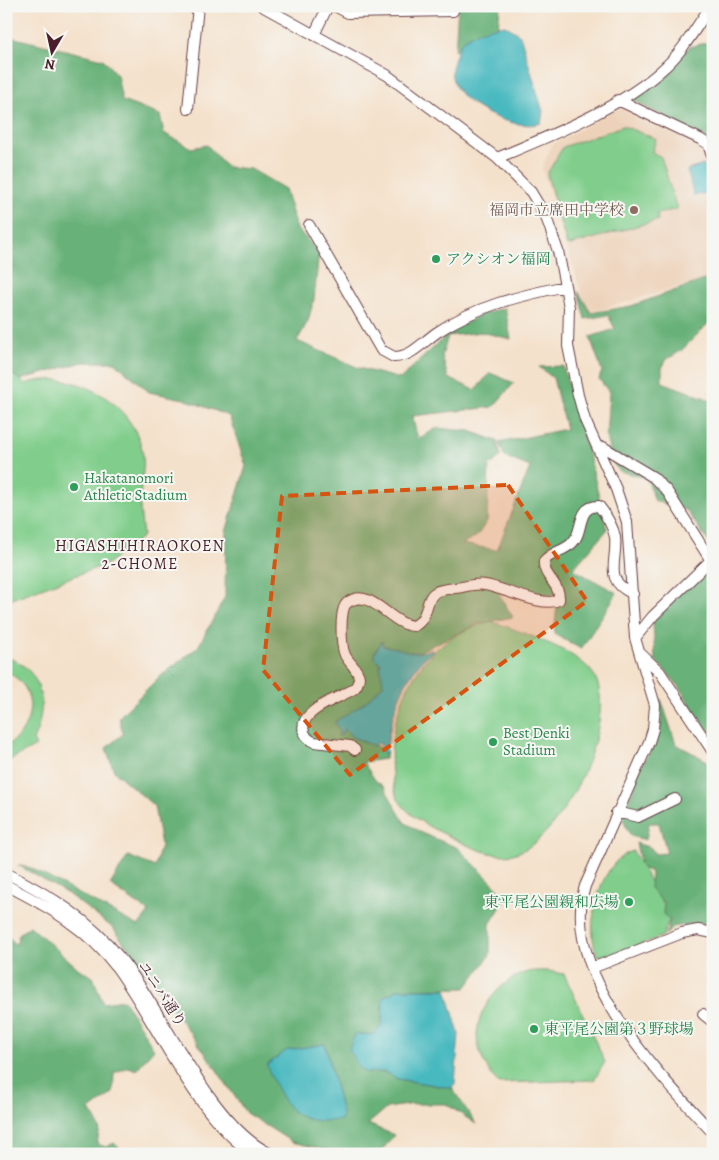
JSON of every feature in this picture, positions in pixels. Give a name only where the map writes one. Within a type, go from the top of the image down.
[{"type":"street","points":[[188,109],[198,6]]},
{"type":"street","points":[[262,6],[387,75],[497,158],[531,192],[546,217],[558,252],[565,286],[568,307],[570,362],[585,420],[627,522],[635,638],[655,705],[653,728],[590,872],[582,897],[581,938],[592,968],[635,1044],[710,1126]]},
{"type":"street","points":[[314,35],[327,8],[334,6],[348,13],[412,9],[453,11]]},
{"type":"street","points":[[497,158],[574,124],[641,86],[666,67],[678,54],[711,6]]},
{"type":"street","points":[[618,100],[700,139],[708,144],[713,159]]},
{"type":"street","points":[[309,225],[381,350],[394,358],[409,354],[459,318],[488,306],[565,286]]},
{"type":"street","points":[[598,449],[603,447],[654,477],[667,491],[711,558],[652,616],[635,638]]},
{"type":"street","points":[[355,750],[350,746],[309,740],[303,728],[303,722],[312,711],[355,689],[359,679],[358,674],[345,656],[342,645],[343,608],[347,603],[353,600],[374,602],[398,622],[414,626],[424,617],[431,597],[436,592],[472,585],[498,588],[542,601],[554,602],[559,600],[559,591],[546,571],[544,561],[577,538],[581,518],[586,510],[592,506],[598,506],[606,514],[614,535],[612,564],[614,577],[622,589],[633,594]]},
{"type":"street","points":[[640,654],[660,672],[713,752]]},
{"type":"street","points":[[616,812],[638,817],[674,799]]},
{"type":"street","name":"ユニバ通り","points":[[6,873],[45,893],[92,927],[122,960],[210,1095],[231,1122],[249,1140],[271,1154]]},
{"type":"street","name":"ユニバ通り","points":[[6,885],[51,908],[91,940],[117,969],[201,1100],[226,1131],[253,1154]]},
{"type":"street","points":[[592,968],[682,933],[698,930],[713,933]]},
{"type":"street","points":[[703,1014],[713,1022]]},
{"type":"highlighted area","points":[[508,485],[587,601],[350,775],[263,670],[282,496]]},
{"type":"shaded area","name":"福岡市立席田中学校","points":[[623,105],[703,145],[713,173],[713,277],[588,313],[542,168],[552,145]]},
{"type":"green space","points":[[458,6],[500,6],[497,39],[455,51]]},
{"type":"green space","points":[[6,36],[103,59],[117,75],[122,101],[160,115],[164,133],[191,148],[207,145],[227,167],[251,169],[285,189],[297,229],[319,252],[314,299],[308,321],[297,341],[359,368],[400,379],[450,332],[480,315],[505,308],[511,339],[481,332],[448,336],[442,356],[448,378],[475,390],[490,373],[514,383],[493,407],[412,416],[418,439],[437,428],[470,431],[497,441],[501,456],[489,466],[487,521],[477,536],[462,544],[497,550],[530,467],[505,457],[499,443],[566,429],[553,378],[539,367],[563,366],[590,459],[607,530],[573,569],[617,593],[581,649],[554,634],[558,595],[498,593],[513,617],[478,624],[422,650],[387,680],[356,737],[387,751],[385,759],[363,762],[375,780],[384,787],[404,822],[424,834],[458,848],[507,897],[490,924],[490,955],[466,988],[399,989],[383,997],[382,1025],[373,1036],[366,1073],[384,1072],[398,1079],[452,1088],[476,1124],[446,1104],[414,1104],[387,1108],[368,1124],[394,1135],[379,1154],[344,1154],[292,1142],[246,1113],[210,1060],[113,928],[68,894],[18,865],[31,868],[138,926],[149,912],[110,885],[128,856],[155,867],[161,845],[154,806],[114,771],[106,748],[123,734],[119,717],[157,679],[198,647],[225,597],[226,532],[246,466],[229,416],[184,399],[149,392],[115,362],[83,362],[20,380],[6,369]],"holes":[[[325,1044],[342,1119],[267,1065],[287,1050]]]},
{"type":"green space","points":[[713,41],[713,143],[631,99],[665,76],[689,47]]},
{"type":"green space","points":[[623,126],[656,139],[652,152],[661,157],[677,209],[657,214],[658,220],[567,246],[547,174],[563,147]]},
{"type":"green space","points":[[713,277],[713,319],[681,351],[667,359],[662,368],[662,382],[713,401],[713,548],[686,510],[655,501],[647,478],[619,471],[612,461],[606,437],[609,392],[599,379],[602,371],[590,337],[615,329],[608,315],[585,319],[578,291],[591,313],[631,306]]},
{"type":"green space","name":"Hakatanomori Athletic Stadium","points":[[8,368],[25,384],[43,380],[61,380],[79,384],[111,401],[124,414],[134,429],[143,453],[140,502],[143,536],[107,564],[6,601]]},
{"type":"green space","points":[[713,557],[713,736],[694,712],[679,686],[655,660],[653,622]]},
{"type":"green space","name":"Best Denki Stadium","points":[[491,621],[547,642],[575,657],[594,675],[600,695],[599,720],[593,748],[582,777],[567,804],[550,828],[532,845],[513,854],[504,855],[484,852],[474,848],[419,820],[406,809],[397,797],[392,772],[393,732],[398,712],[414,676],[426,660],[445,642],[464,631]]},
{"type":"green space","points":[[6,657],[19,663],[36,680],[40,691],[41,716],[33,740],[36,746],[6,762],[6,746],[16,739],[23,730],[30,708],[29,697],[24,687],[17,679],[6,672]]},
{"type":"green space","points":[[661,699],[676,744],[713,764],[713,926],[701,923],[672,927],[666,935],[670,920],[663,914],[664,903],[650,888],[651,872],[641,867],[636,843],[651,848],[655,854],[667,853],[659,823],[649,823],[646,840],[631,836],[624,817],[625,807],[640,768],[659,734]]},
{"type":"green space","name":"東平尾公園親和広場","points":[[633,851],[670,917],[663,936],[609,957],[598,956],[592,929],[594,913],[603,881],[621,857]]},
{"type":"green space","points":[[30,926],[79,969],[93,977],[103,1003],[124,1000],[154,1049],[136,1070],[129,1067],[114,1073],[113,1093],[90,1110],[100,1128],[97,1144],[106,1147],[114,1143],[126,1154],[6,1154],[6,934],[16,945],[19,934]]},
{"type":"green space","name":"東平尾公園第３野球場","points":[[549,971],[564,974],[605,1062],[594,1080],[498,1083],[486,1066],[478,1045],[477,1034],[482,1012],[495,993],[512,979],[528,972]]},
{"type":"water","points":[[505,25],[520,35],[543,112],[541,123],[530,125],[517,124],[489,114],[464,97],[456,87],[452,77],[454,60],[459,46],[467,37],[488,28]]},
{"type":"water","points":[[704,165],[711,192],[694,196],[687,170]]},
{"type":"water","points":[[382,641],[383,646],[412,652],[430,649],[433,651],[413,672],[399,698],[394,712],[386,755],[381,749],[381,745],[376,743],[374,746],[352,737],[345,729],[340,736],[338,735],[340,732],[335,722],[364,703],[383,685],[380,663],[375,658],[374,653]]},
{"type":"water","points":[[399,989],[446,989],[459,1034],[455,1083],[452,1088],[398,1079],[384,1072],[366,1073],[358,1067],[349,1049],[355,1034],[373,1035],[382,1025],[383,997]]},
{"type":"water","points":[[325,1044],[342,1120],[318,1121],[295,1113],[282,1098],[267,1065],[287,1050]]},
{"type":"place","name":"福岡市立席田中学校","points":[[634,210]]},
{"type":"place","name":"アクシオン福岡","points":[[436,259]]},
{"type":"place","name":"Hakatanomori Athletic Stadium","points":[[74,487]]},
{"type":"place","name":"Best Denki Stadium","points":[[493,742]]},
{"type":"place","name":"東平尾公園親和広場","points":[[629,902]]},
{"type":"place","name":"東平尾公園第３野球場","points":[[534,1029]]},
{"type":"district","name":"HIGASHIHIRAOKOEN 2-CHOME","points":[[140,554]]}]
